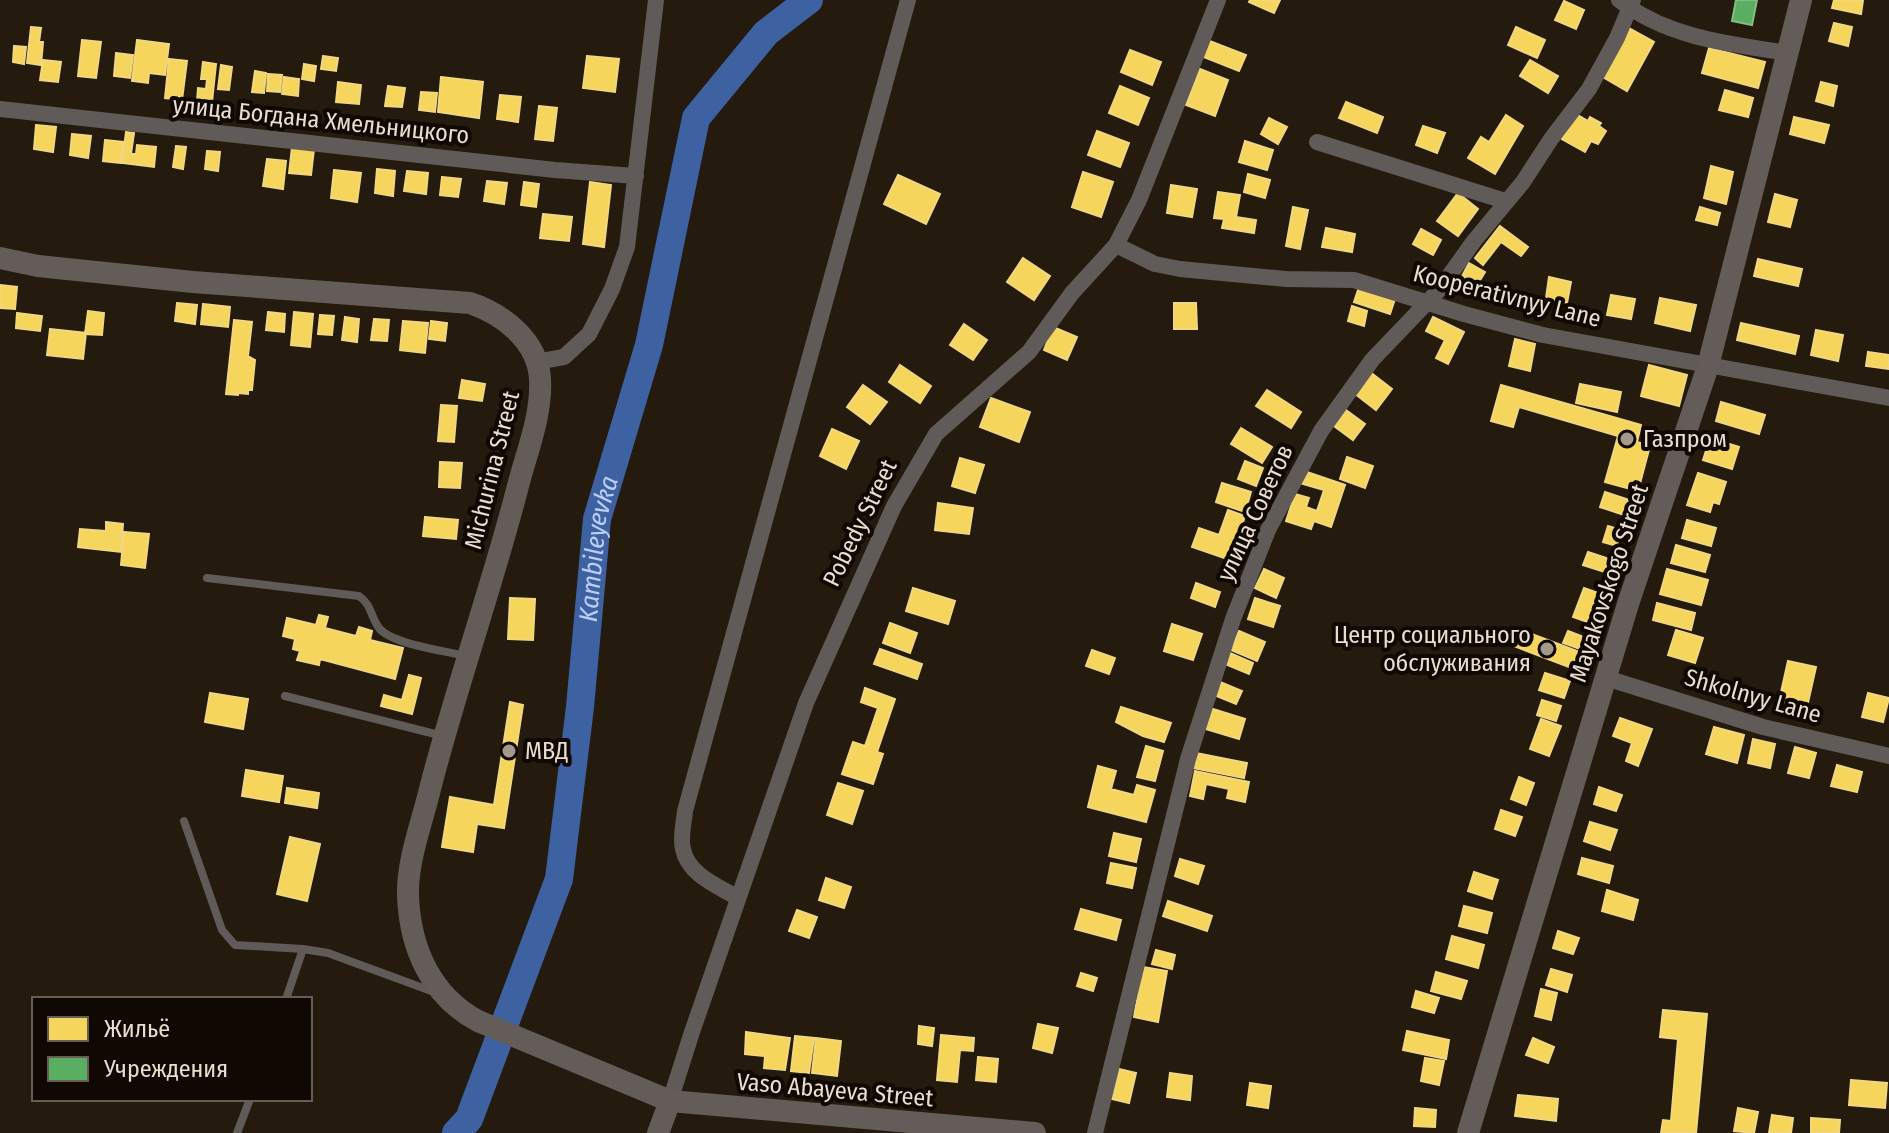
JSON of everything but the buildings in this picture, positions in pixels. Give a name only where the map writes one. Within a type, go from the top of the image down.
[{"type":"street","points":[[536,362],[564,357],[589,334],[612,289],[627,247],[656,0]]},
{"type":"street","points":[[738,898],[706,880],[689,864],[682,848],[685,811],[908,0]]},
{"type":"street","name":"Pobedy Street","points":[[658,1133],[806,703],[894,506],[911,472],[936,434],[1029,352],[1072,293],[1116,245],[1139,200],[1218,0]]},
{"type":"street","name":"Mayakovskogo Street","points":[[1468,1133],[1606,678],[1708,366],[1801,0]]},
{"type":"street","points":[[1627,3],[1643,17],[1698,38],[1788,53]]},
{"type":"street","name":"улица Советов","points":[[1095,1133],[1188,759],[1233,619],[1268,530],[1321,431],[1372,360],[1427,303],[1523,182],[1589,89],[1627,3]]},
{"type":"street","name":"улица Богдана Хмельницкого","points":[[0,109],[540,169],[636,176]]},
{"type":"street","points":[[1317,142],[1505,201]]},
{"type":"street","name":"Kooperativnyy Lane","points":[[1116,245],[1155,264],[1286,279],[1354,280],[1543,335],[1889,398]]},
{"type":"street","name":"Michurina Street","points":[[0,258],[38,266],[193,282],[470,303],[490,310],[517,330],[536,362],[540,377],[538,409],[506,531],[443,736],[413,858],[408,893],[411,929],[419,954],[443,995],[454,1007],[478,1021],[632,1087]]},
{"type":"street","name":"Shkolnyy Lane","points":[[1606,678],[1763,727],[1889,756]]},
{"type":"street","name":"Vaso Abayeva Street","points":[[632,1087],[670,1101],[1035,1133]]},
{"type":"lane","points":[[207,578],[359,596],[367,602],[377,625],[387,635],[467,656]]},
{"type":"lane","points":[[285,696],[443,736]]},
{"type":"lane","points":[[184,821],[222,930],[230,942],[248,947],[328,953],[443,995]]},
{"type":"lane","points":[[287,997],[303,949]]},
{"type":"lane","points":[[237,1133],[249,1101]]},
{"type":"waterway","name":"Kambileyevka","points":[[456,1133],[469,1119],[559,879],[580,707],[597,519],[649,345],[696,118],[766,33],[809,0]]},
{"type":"place","name":"Газпром","points":[[1627,439]]},
{"type":"place","name":"Центр социального обслуживания","points":[[1547,649]]},
{"type":"place","name":"МВД","points":[[509,751]]}]
